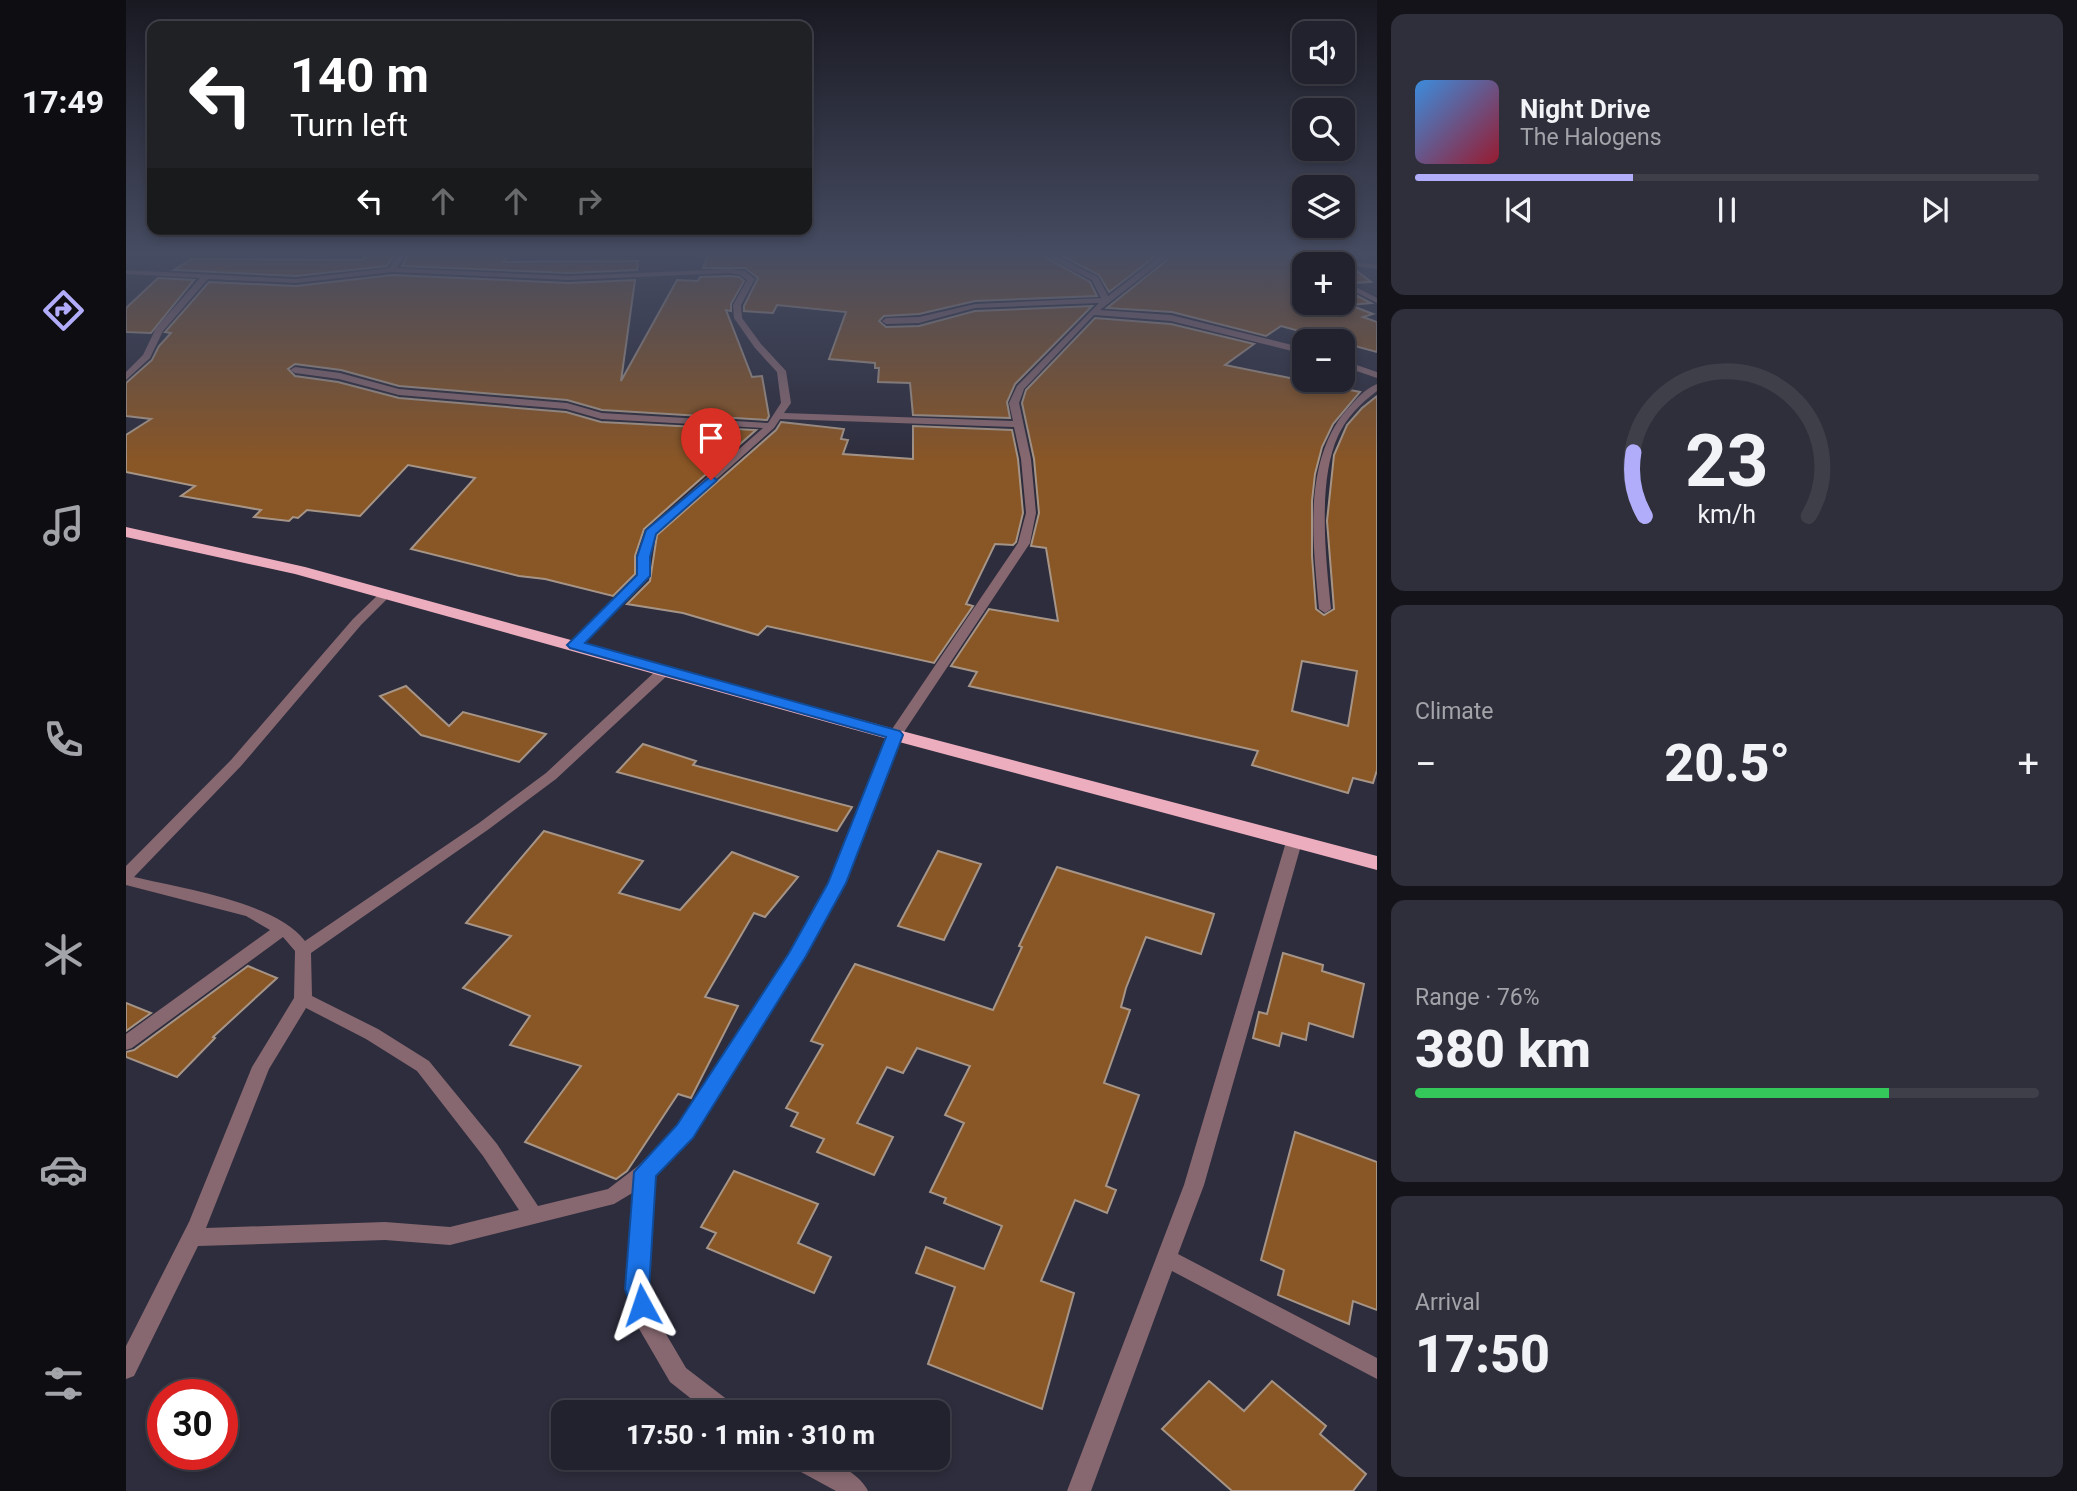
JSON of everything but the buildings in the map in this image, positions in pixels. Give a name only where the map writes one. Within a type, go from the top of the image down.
[{"type":"highway","points":[[126,532],[231,553],[575,645],[895,735],[1377,863]]},
{"type":"street","points":[[126,377],[147,356],[159,330],[166,322]]},
{"type":"street","points":[[575,645],[644,576],[643,557],[650,533],[771,426],[786,402],[780,371],[741,322]]},
{"type":"street","points":[[192,1237],[385,1231],[450,1236],[614,1196],[645,1172],[685,1131],[797,956],[837,883],[895,735],[1024,543],[1031,513],[1014,403],[1020,387],[1083,322]]},
{"type":"street","points":[[1185,322],[1292,348]]},
{"type":"street","points":[[1355,367],[1377,375]]},
{"type":"street","points":[[295,370],[340,376],[400,392],[567,406],[601,416],[771,426]]},
{"type":"street","points":[[1325,609],[1320,501],[1329,445],[1341,424],[1377,387]]},
{"type":"street","points":[[777,416],[1019,424]]},
{"type":"street","points":[[126,1369],[192,1237],[261,1067],[303,999],[303,950],[291,934],[251,912],[126,877],[236,763],[357,622],[386,595]]},
{"type":"street","points":[[303,950],[484,826],[551,776],[666,670]]},
{"type":"street","points":[[1079,1491],[1194,1185],[1294,842]]},
{"type":"street","points":[[126,1043],[282,929]]},
{"type":"street","points":[[303,999],[372,1034],[423,1066],[490,1150],[534,1216]]},
{"type":"street","points":[[645,1172],[637,1289],[646,1320],[678,1375],[710,1400]]},
{"type":"street","points":[[1166,1258],[1377,1369]]},
{"type":"street","points":[[823,1470],[856,1491]]},
{"type":"route","points":[[642,1305],[637,1289],[645,1172],[685,1131],[797,956],[837,883],[895,735],[575,645],[644,576],[643,557],[650,533],[711,480]]}]
